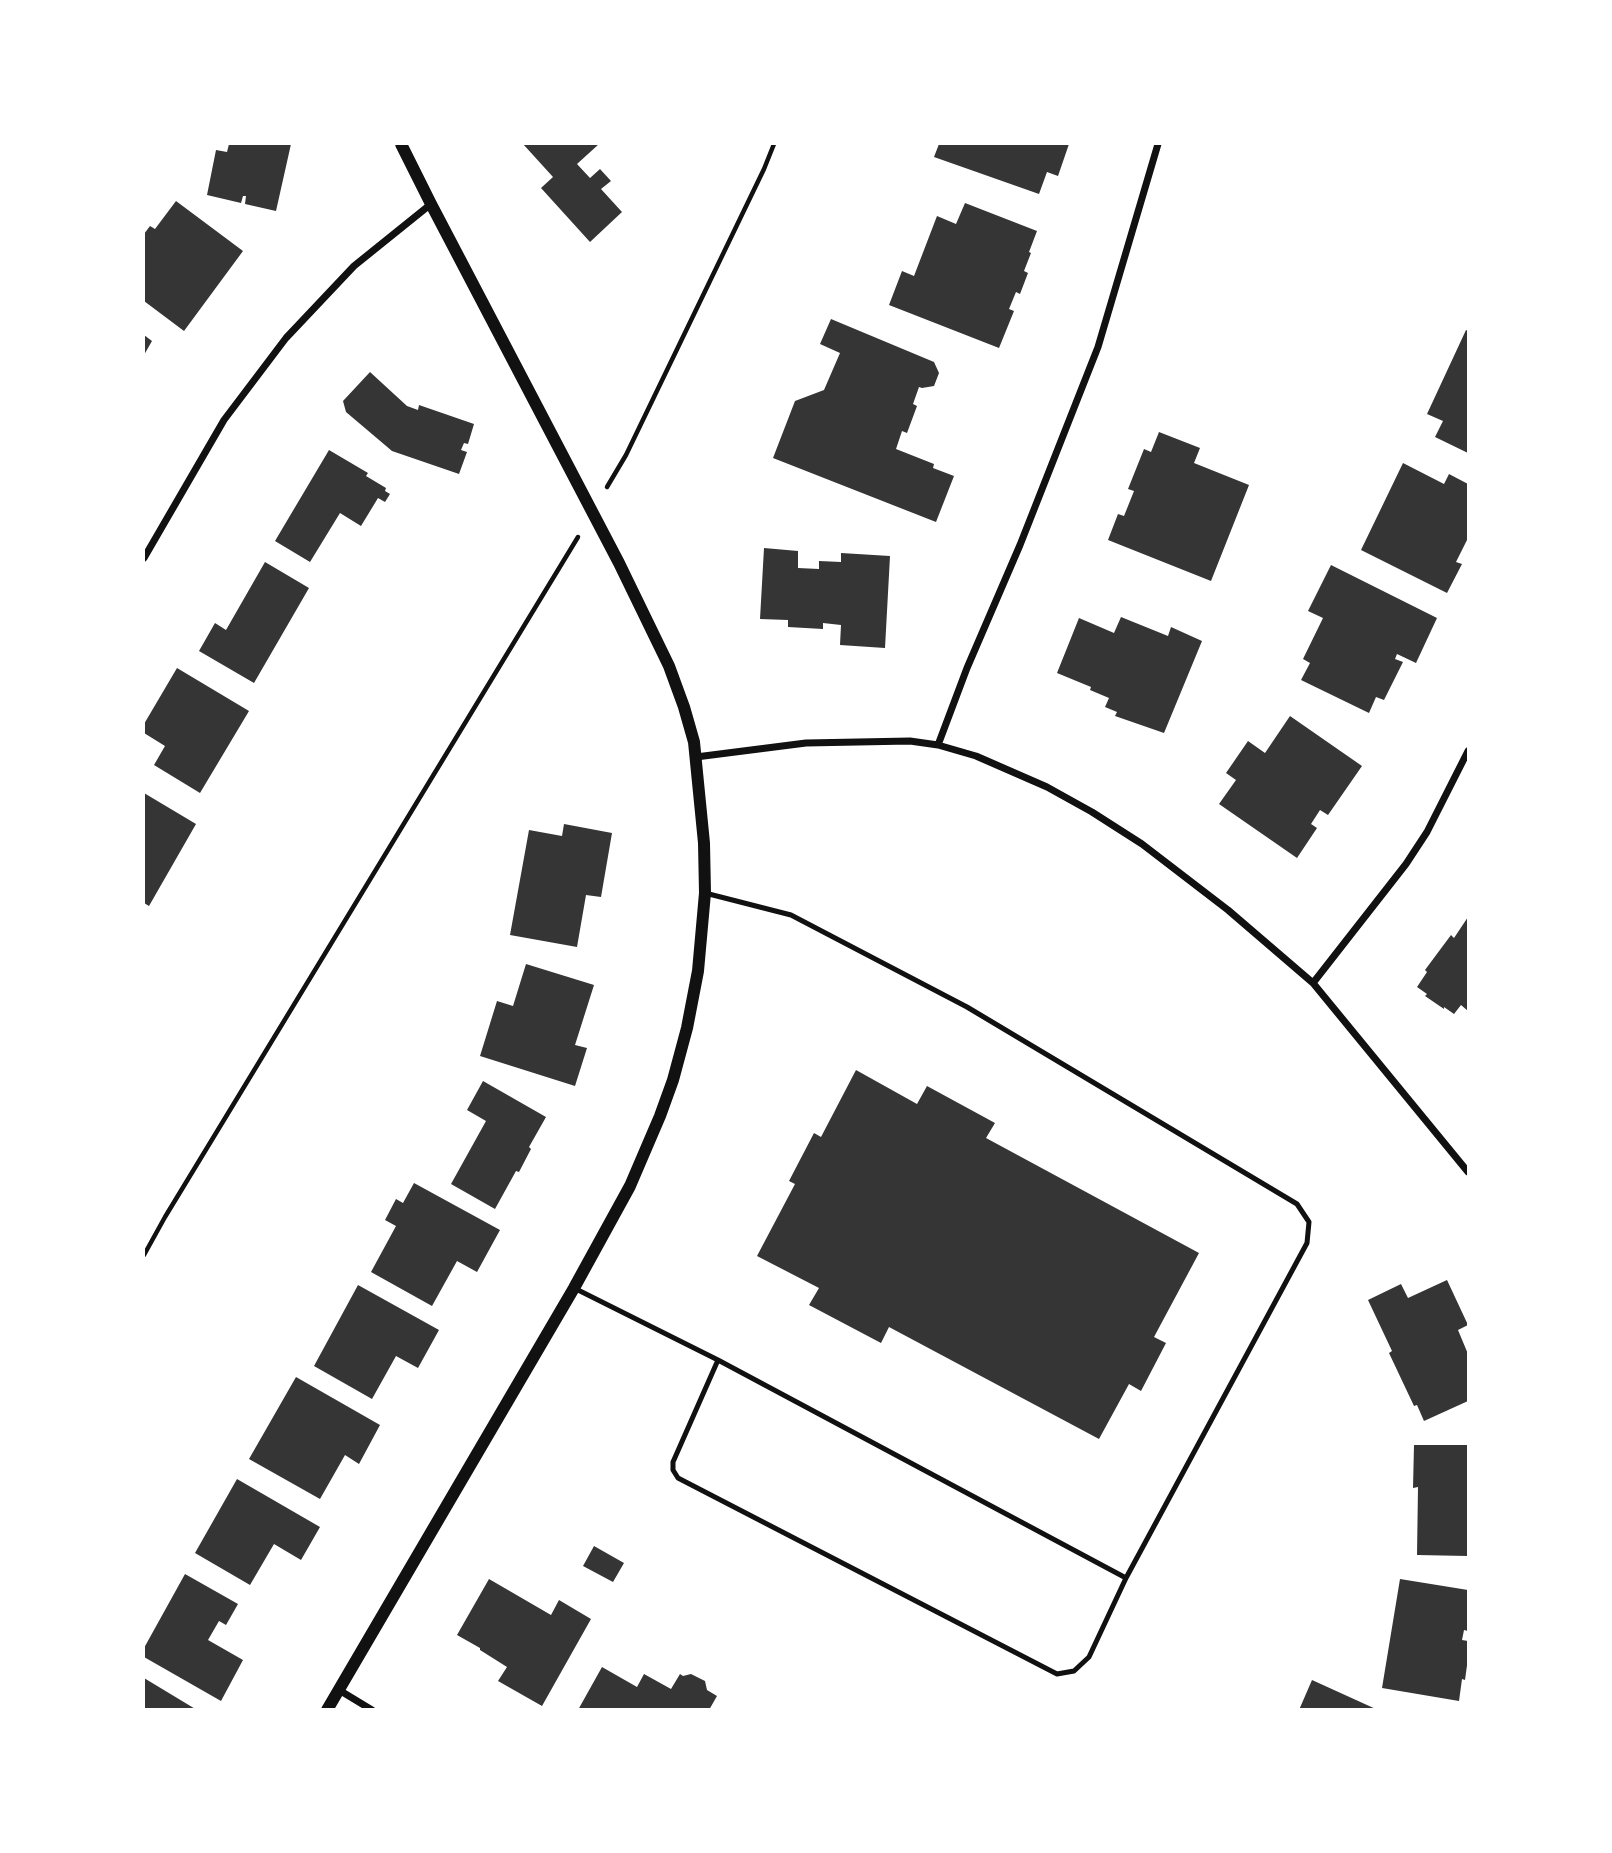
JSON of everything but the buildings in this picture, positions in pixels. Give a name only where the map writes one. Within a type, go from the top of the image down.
[{"type":"street","points":[[327,1710],[574,1288],[630,1186],[673,1080],[687,1028],[698,971],[705,893],[704,843],[694,743],[669,666],[593,512],[401,144]]},
{"type":"street","points":[[938,745],[1098,347],[1158,144]]},
{"type":"street","points":[[144,558],[224,420],[286,338],[354,266],[430,204]]},
{"type":"street","points":[[696,757],[806,743],[910,741],[938,745],[976,756],[1047,787],[1132,837],[1228,910],[1313,984],[1468,1172]]},
{"type":"street","points":[[1313,984],[1406,864],[1427,832],[1468,751]]},
{"type":"street","points":[[339,1690],[372,1710]]},
{"type":"lane","points":[[705,893],[790,915],[967,1007],[1297,1204],[1308,1222],[1307,1243],[1126,1578],[1089,1657],[1074,1671],[1057,1674],[678,1478],[673,1470],[673,1462],[718,1360]]},
{"type":"lane","points":[[574,1288],[718,1360],[1126,1578]]},
{"type":"path","points":[[144,1255],[626,454],[774,144]]}]
